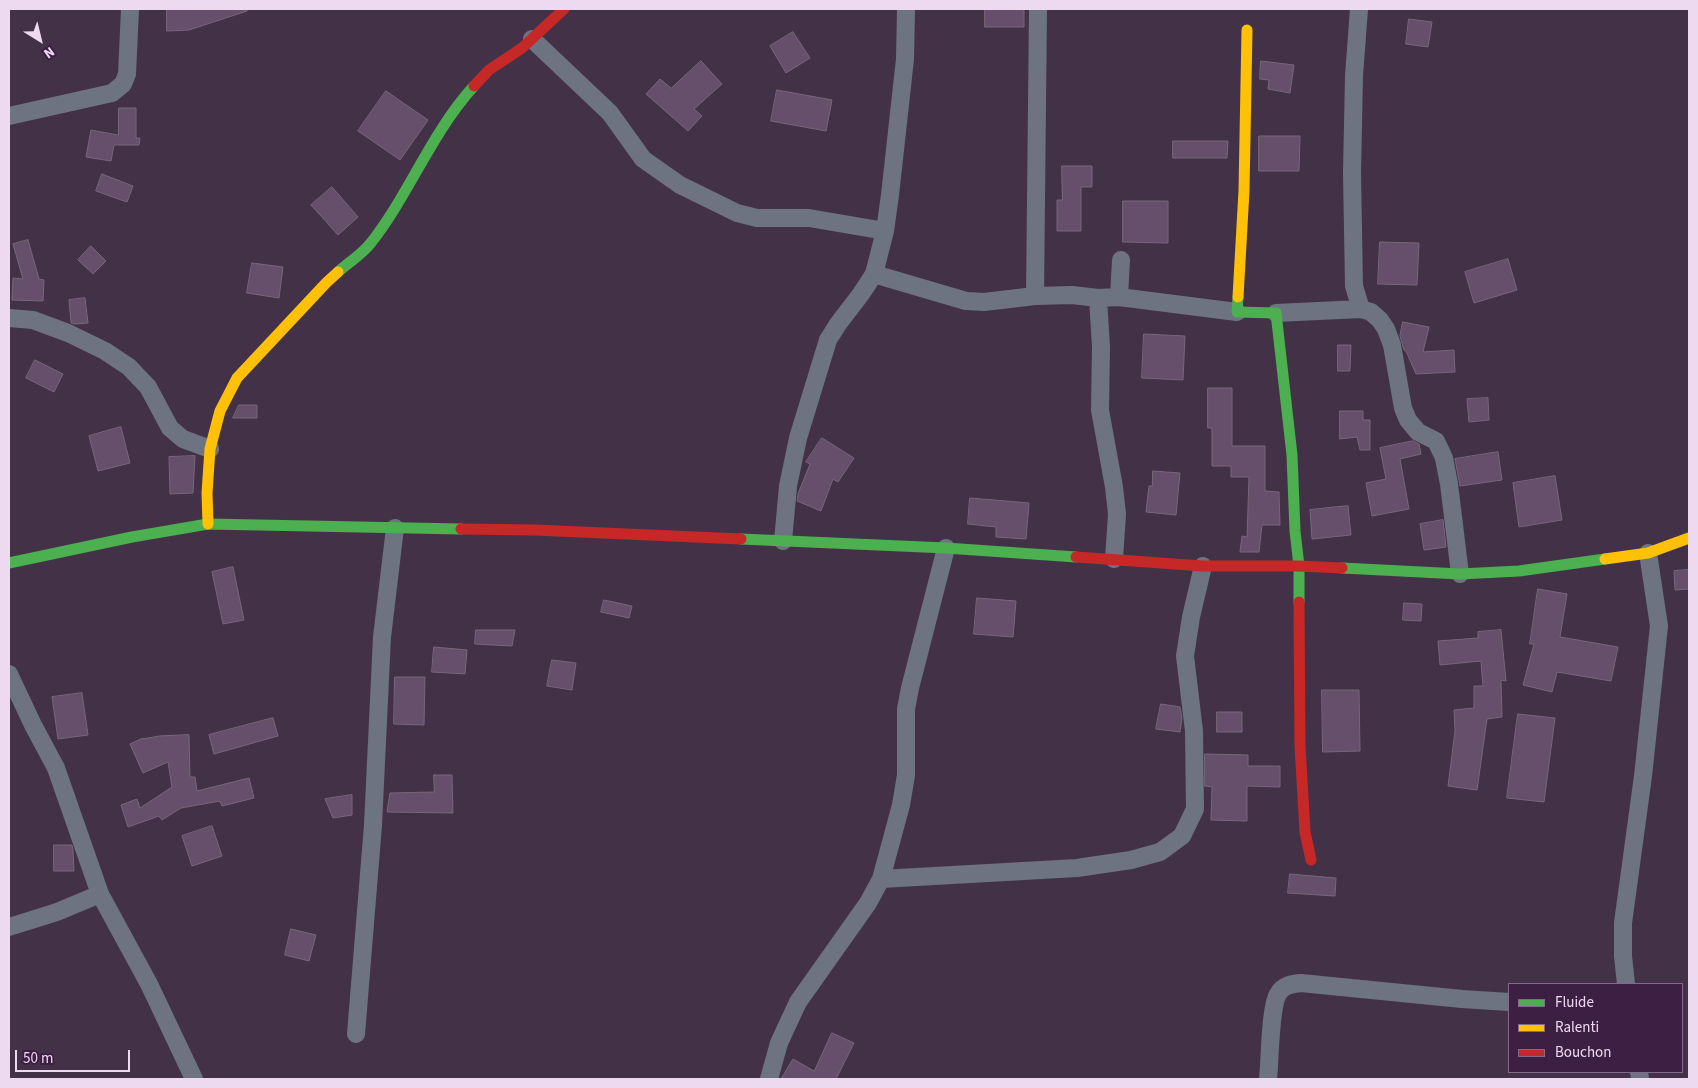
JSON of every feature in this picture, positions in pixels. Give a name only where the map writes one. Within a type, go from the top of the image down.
[{"type":"street","points":[[9,116],[112,93],[122,84],[128,74],[130,9]]},
{"type":"street","points":[[208,524],[207,493],[210,450],[220,411],[237,378],[326,283],[368,246],[387,222],[434,142],[467,94],[489,70],[522,48],[564,9]]},
{"type":"street","points":[[783,541],[788,486],[798,438],[825,349],[838,324],[874,274],[885,231],[905,59],[906,9]]},
{"type":"street","points":[[1035,296],[1038,9]]},
{"type":"street","points":[[1358,9],[1354,76],[1352,173],[1354,286],[1361,309]]},
{"type":"street","points":[[1237,312],[1244,191],[1247,30]]},
{"type":"street","points":[[532,39],[610,113],[643,159],[680,185],[737,213],[757,218],[809,218],[885,231]]},
{"type":"street","points":[[1119,297],[1121,260]]},
{"type":"street","points":[[874,274],[966,301],[984,302],[1035,296],[1119,297],[1237,312],[1276,313],[1361,309],[1371,312],[1386,329],[1392,345],[1403,408],[1408,420],[1418,432],[1436,441],[1444,458],[1460,574]]},
{"type":"street","points":[[1098,298],[1101,347],[1100,410],[1117,514],[1114,559]]},
{"type":"street","points":[[1276,313],[1292,455],[1295,531],[1300,566],[1300,746],[1305,832],[1311,860]]},
{"type":"street","points":[[9,318],[33,320],[68,333],[105,351],[129,367],[148,387],[170,428],[183,439],[210,450]]},
{"type":"street","points":[[9,563],[132,537],[208,524],[535,530],[946,548],[1203,566],[1300,566],[1460,574],[1519,571],[1648,553],[1689,538]]},
{"type":"street","points":[[356,1034],[373,826],[382,637],[395,528]]},
{"type":"street","points":[[769,1079],[779,1043],[798,1002],[868,903],[880,878],[901,805],[906,775],[906,709],[910,688],[946,548]]},
{"type":"street","points":[[1626,983],[1623,956],[1623,923],[1643,776],[1659,626],[1648,553]]},
{"type":"street","points":[[880,878],[1077,868],[1132,860],[1160,852],[1182,836],[1195,809],[1194,731],[1185,656],[1191,617],[1203,566]]},
{"type":"street","points":[[9,674],[56,768],[100,894],[149,984],[194,1079]]},
{"type":"street","points":[[9,927],[57,912],[100,894]]},
{"type":"street","points":[[1268,1079],[1274,1007],[1278,993],[1288,984],[1301,983],[1508,1002]]},
{"type":"building","points":[[167,9],[247,9],[247,11],[189,30],[167,31]]},
{"type":"building","points":[[985,9],[1024,9],[1024,27],[985,27]]},
{"type":"building","points":[[1409,19],[1432,22],[1428,47],[1406,44]]},
{"type":"building","points":[[793,32],[810,58],[786,73],[770,46]]},
{"type":"building","points":[[701,61],[722,84],[694,109],[702,116],[688,131],[646,94],[660,79],[671,88]]},
{"type":"building","points":[[1261,61],[1294,65],[1290,93],[1268,89],[1269,80],[1260,79]]},
{"type":"building","points":[[777,90],[832,100],[826,131],[771,121]]},
{"type":"building","points":[[386,91],[428,120],[400,160],[358,131]]},
{"type":"building","points":[[119,108],[136,108],[136,138],[140,138],[139,145],[114,145],[111,161],[86,157],[91,130],[118,135]]},
{"type":"building","points":[[1259,136],[1300,136],[1299,171],[1259,171]]},
{"type":"building","points":[[1173,141],[1228,141],[1227,158],[1173,158]]},
{"type":"building","points":[[1062,166],[1092,166],[1092,187],[1081,187],[1081,231],[1057,231],[1057,200],[1062,200]]},
{"type":"building","points":[[102,174],[133,186],[127,202],[96,191]]},
{"type":"building","points":[[332,187],[358,217],[338,235],[311,205]]},
{"type":"building","points":[[1123,201],[1168,201],[1168,243],[1123,242]]},
{"type":"building","points":[[28,240],[39,279],[44,280],[43,301],[12,300],[13,278],[23,279],[13,244]]},
{"type":"building","points":[[1380,242],[1419,243],[1417,285],[1378,284]]},
{"type":"building","points":[[91,246],[106,261],[93,274],[78,260]]},
{"type":"building","points":[[1508,259],[1517,290],[1474,303],[1465,272]]},
{"type":"building","points":[[252,263],[283,267],[279,298],[247,293]]},
{"type":"building","points":[[85,298],[88,323],[71,323],[69,300]]},
{"type":"building","points":[[1403,322],[1429,327],[1423,352],[1454,350],[1455,372],[1416,374],[1404,350],[1400,336]]},
{"type":"building","points":[[1144,334],[1185,336],[1183,380],[1142,378]]},
{"type":"building","points":[[1338,345],[1351,345],[1350,371],[1338,371]]},
{"type":"building","points":[[35,360],[63,374],[54,392],[26,378]]},
{"type":"building","points":[[1208,388],[1232,388],[1232,446],[1265,446],[1265,491],[1279,492],[1280,525],[1262,525],[1259,552],[1240,552],[1242,536],[1247,537],[1249,477],[1231,477],[1231,466],[1212,466],[1212,428],[1208,428]]},
{"type":"building","points":[[1488,398],[1489,420],[1469,422],[1467,399]]},
{"type":"building","points":[[239,405],[257,405],[257,418],[233,418]]},
{"type":"building","points":[[1340,411],[1363,411],[1363,420],[1370,420],[1370,450],[1360,450],[1357,437],[1340,439]]},
{"type":"building","points":[[121,427],[130,463],[98,471],[89,436]]},
{"type":"building","points":[[822,438],[854,458],[838,482],[833,479],[821,511],[797,501],[810,464],[806,462]]},
{"type":"building","points":[[1413,441],[1419,444],[1421,454],[1400,459],[1409,509],[1372,516],[1366,483],[1386,479],[1380,448]]},
{"type":"building","points":[[1498,452],[1502,480],[1460,486],[1455,459]]},
{"type":"building","points":[[195,456],[193,493],[170,494],[169,457]]},
{"type":"building","points":[[1153,471],[1180,473],[1176,515],[1146,512],[1149,486],[1152,486]]},
{"type":"building","points":[[1555,476],[1562,520],[1519,527],[1513,483]]},
{"type":"building","points":[[970,498],[1029,503],[1026,539],[996,537],[996,527],[968,524]]},
{"type":"building","points":[[1348,506],[1351,535],[1312,539],[1310,510]]},
{"type":"building","points":[[1443,520],[1446,547],[1424,550],[1420,524]]},
{"type":"building","points":[[233,567],[244,620],[223,624],[212,572]]},
{"type":"building","points":[[1689,570],[1689,589],[1675,590],[1674,571]]},
{"type":"building","points":[[1538,589],[1567,594],[1560,637],[1618,647],[1611,681],[1557,672],[1552,692],[1523,685],[1534,644],[1530,644]]},
{"type":"building","points":[[977,598],[1016,601],[1013,637],[974,634]]},
{"type":"building","points":[[604,600],[632,606],[629,618],[601,612]]},
{"type":"building","points":[[1404,603],[1422,604],[1421,621],[1403,620]]},
{"type":"building","points":[[476,630],[515,630],[512,646],[475,644]]},
{"type":"building","points":[[1501,630],[1506,681],[1501,680],[1502,717],[1487,719],[1477,790],[1448,786],[1455,731],[1454,710],[1474,708],[1474,686],[1483,686],[1481,661],[1440,665],[1438,641],[1478,638],[1478,632]]},
{"type":"building","points":[[434,647],[467,650],[465,674],[432,672]]},
{"type":"building","points":[[552,660],[576,663],[572,690],[547,686]]},
{"type":"building","points":[[395,677],[425,677],[424,725],[394,724]]},
{"type":"building","points":[[1322,690],[1359,690],[1360,751],[1323,752]]},
{"type":"building","points":[[82,693],[88,735],[58,739],[52,697]]},
{"type":"building","points":[[1161,704],[1180,707],[1182,718],[1180,732],[1156,729]]},
{"type":"building","points":[[1217,712],[1242,712],[1242,732],[1217,732]]},
{"type":"building","points":[[1518,714],[1555,718],[1544,802],[1507,798]]},
{"type":"building","points":[[273,718],[278,736],[214,754],[209,735]]},
{"type":"building","points":[[189,735],[190,777],[195,777],[197,791],[249,778],[254,798],[222,806],[220,801],[181,808],[162,820],[159,816],[128,827],[121,805],[137,799],[140,808],[172,787],[168,762],[143,773],[130,744],[143,738]]},
{"type":"building","points":[[1205,754],[1248,755],[1248,766],[1280,766],[1280,787],[1247,786],[1247,821],[1211,820],[1212,787],[1205,786]]},
{"type":"building","points":[[434,775],[452,775],[453,813],[387,812],[390,793],[434,792]]},
{"type":"building","points":[[352,795],[352,815],[333,818],[325,799]]},
{"type":"building","points":[[212,826],[222,856],[192,866],[182,836]]},
{"type":"building","points":[[54,845],[72,845],[74,871],[54,871]]},
{"type":"building","points":[[1290,874],[1336,878],[1335,896],[1288,893]]},
{"type":"building","points":[[291,929],[316,935],[309,961],[285,955]]},
{"type":"building","points":[[832,1033],[854,1043],[836,1079],[781,1079],[793,1059],[814,1071]]},
{"type":"traffic: fast","points":[[338,272],[370,244],[384,225],[432,144],[459,104],[474,86]]},
{"type":"traffic: fast","points":[[1238,297],[1237,312],[1276,313],[1292,455],[1295,531],[1299,566],[1299,602]]},
{"type":"traffic: fast","points":[[9,563],[132,537],[208,524],[461,529]]},
{"type":"traffic: fast","points":[[741,539],[946,548],[1076,557]]},
{"type":"traffic: fast","points":[[1342,568],[1460,574],[1519,571],[1605,559]]},
{"type":"traffic: slow","points":[[1238,297],[1244,191],[1247,30]]},
{"type":"traffic: slow","points":[[208,524],[207,493],[210,449],[220,411],[237,378],[338,272]]},
{"type":"traffic: slow","points":[[1605,559],[1648,553],[1689,538]]},
{"type":"traffic: jam","points":[[474,86],[489,70],[522,48],[564,9]]},
{"type":"traffic: jam","points":[[461,529],[535,530],[741,539]]},
{"type":"traffic: jam","points":[[1076,557],[1203,566],[1342,568]]},
{"type":"traffic: jam","points":[[1299,602],[1300,746],[1305,832],[1311,860]]}]
